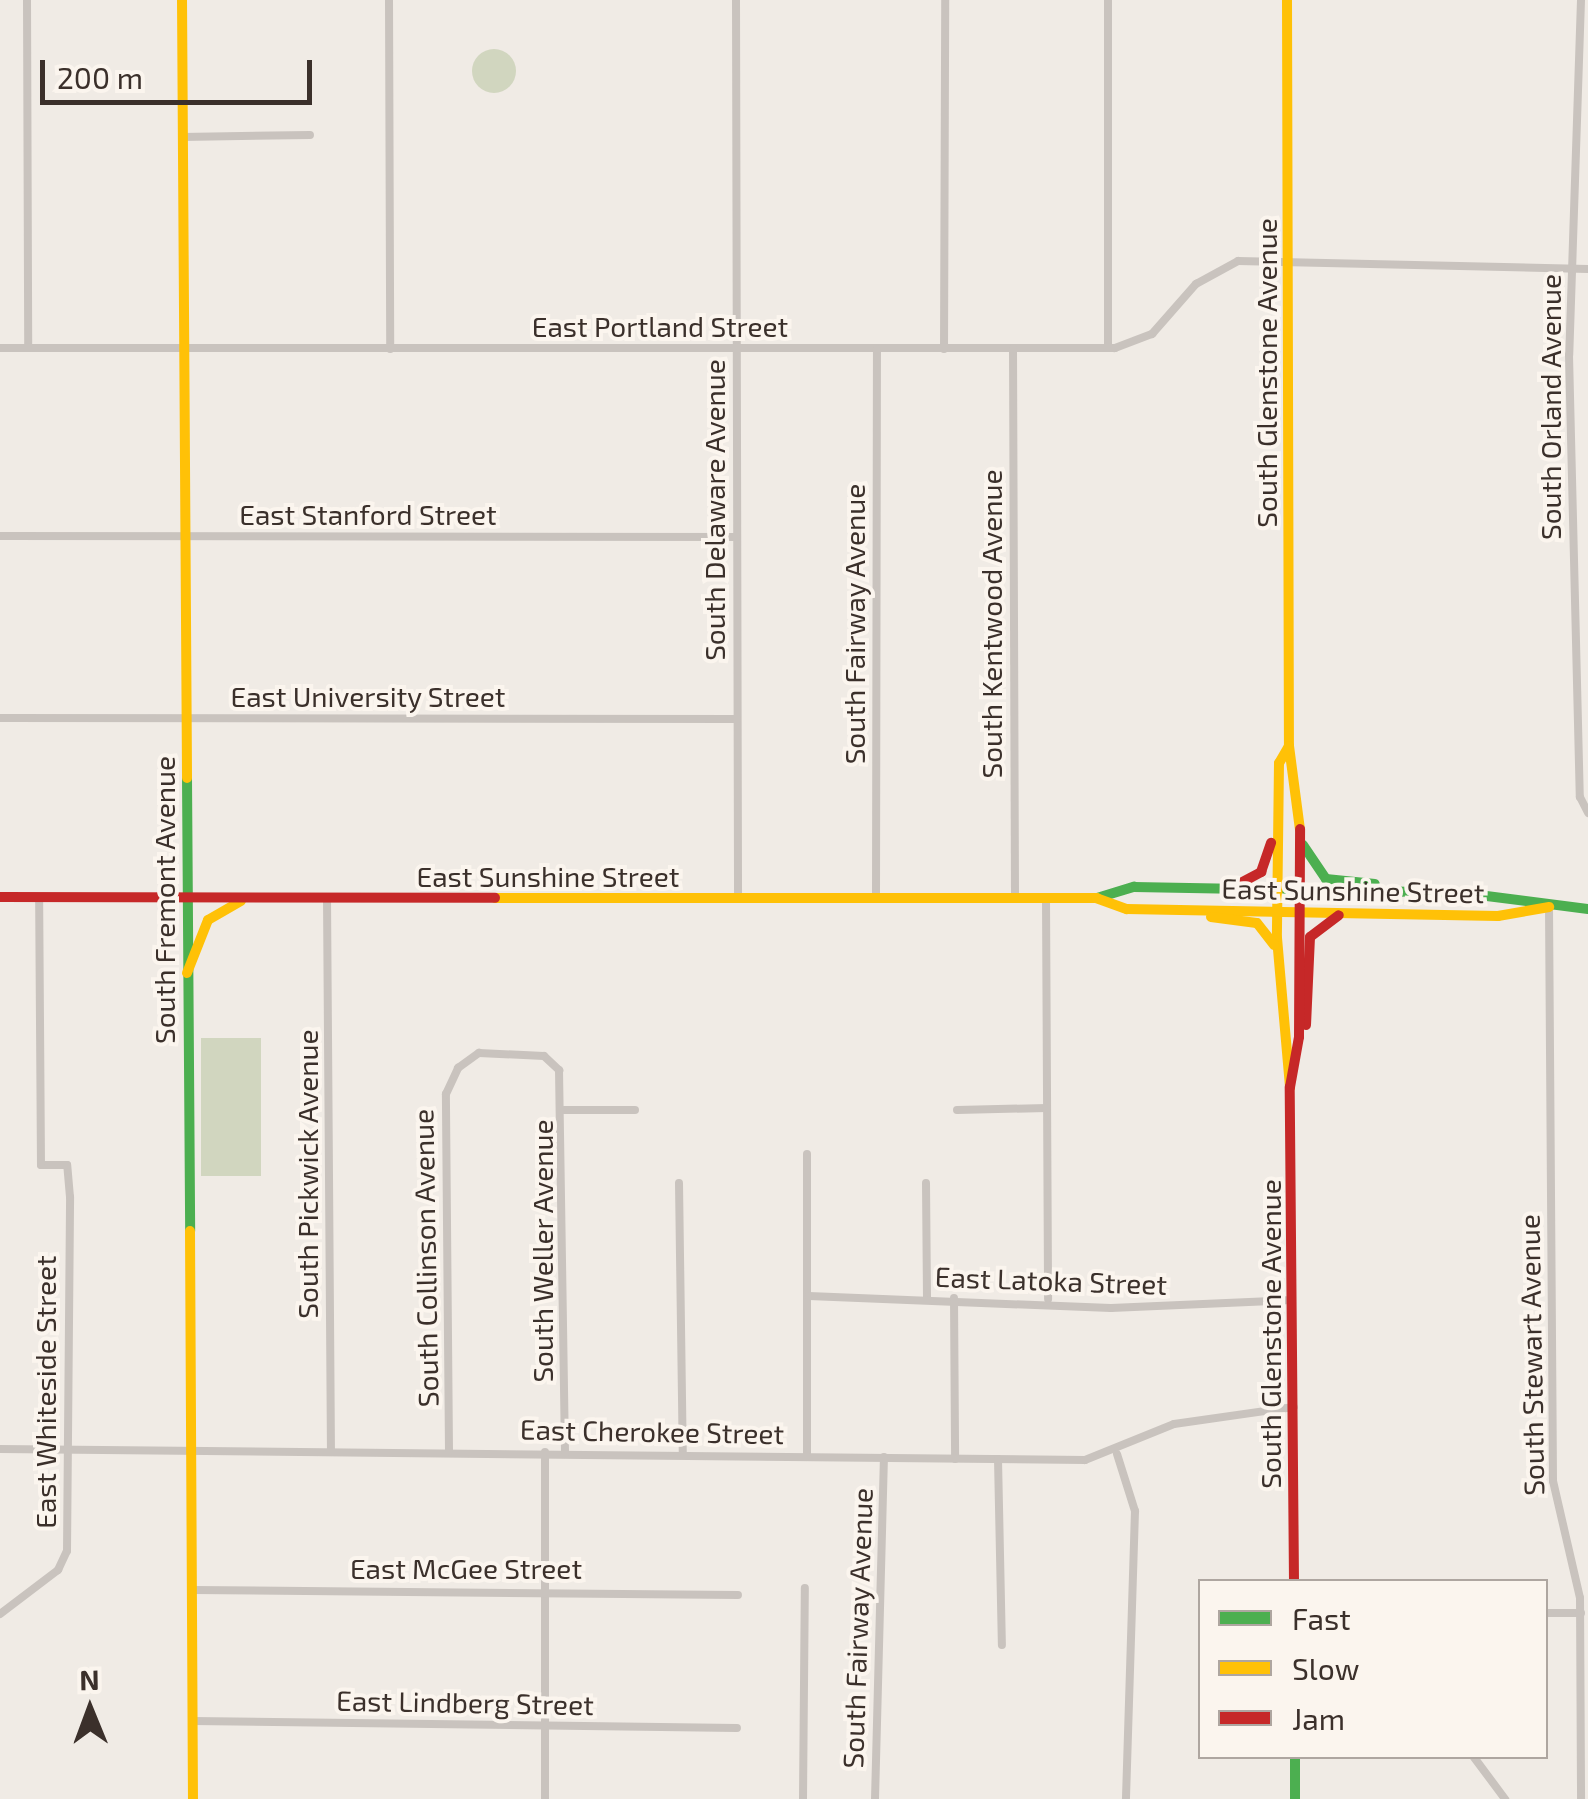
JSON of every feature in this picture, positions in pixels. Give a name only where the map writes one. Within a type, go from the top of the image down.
[{"type":"main road","name":"South Fremont Avenue","points":[[182,0],[193,1799]]},
{"type":"main road","name":"South Glenstone Avenue","points":[[1287,0],[1289,746],[1300,830],[1299,1037],[1290,1087]]},
{"type":"main road","name":"South Glenstone Avenue","points":[[1289,746],[1278,776],[1278,961],[1290,1087],[1294,1579]]},
{"type":"main road","points":[[1228,888],[1268,861],[1278,776]]},
{"type":"main road","points":[[1300,830],[1307,860],[1326,878],[1463,893]]},
{"type":"main road","name":"East Sunshine Street","points":[[1096,898],[1120,888],[1299,889],[1463,893],[1588,909]]},
{"type":"main road","name":"East Sunshine Street","points":[[0,897],[1096,898],[1127,909],[1530,916],[1549,907]]},
{"type":"main road","points":[[187,974],[208,920],[252,898]]},
{"type":"main road","points":[[1127,909],[1248,919],[1270,935],[1278,961]]},
{"type":"main road","points":[[1299,1037],[1312,930],[1358,912]]},
{"type":"main road","points":[[1295,1759],[1295,1799]]},
{"type":"street","points":[[27,0],[28,348]]},
{"type":"street","points":[[389,0],[390,348]]},
{"type":"street","name":"South Delaware Avenue","points":[[736,0],[738,899]]},
{"type":"street","points":[[944,0],[944,349]]},
{"type":"street","points":[[1108,0],[1108,348]]},
{"type":"street","name":"South Orland Avenue","points":[[1581,0],[1572,269],[1572,599],[1588,812]]},
{"type":"street","points":[[182,137],[310,136]]},
{"type":"street","name":"East Portland Street","points":[[0,348],[1108,348],[1152,334],[1220,268],[1288,261],[1588,269]]},
{"type":"street","name":"South Fairway Avenue","points":[[876,349],[876,899]]},
{"type":"street","name":"South Kentwood Avenue","points":[[1013,349],[1015,899]]},
{"type":"street","name":"East Stanford Street","points":[[0,536],[736,537]]},
{"type":"street","name":"East University Street","points":[[0,718],[737,719]]},
{"type":"street","name":"East Whiteside Street","points":[[0,1614],[58,1570],[67,1551],[67,1166],[42,1165],[39,898]]},
{"type":"street","name":"South Pickwick Avenue","points":[[327,898],[331,1450]]},
{"type":"street","points":[[1046,899],[1048,1299]]},
{"type":"street","name":"South Stewart Avenue","points":[[1549,907],[1553,1481],[1581,1613],[1585,1709],[1581,1799]]},
{"type":"street","name":"South Collinson Avenue","points":[[449,1450],[446,1094],[458,1068],[479,1053],[544,1056]]},
{"type":"street","name":"South Weller Avenue","points":[[544,1056],[560,1070],[564,1110],[565,1453]]},
{"type":"street","points":[[957,1110],[1047,1108]]},
{"type":"street","points":[[564,1110],[635,1110]]},
{"type":"street","points":[[807,1154],[807,1456]]},
{"type":"street","points":[[679,1183],[683,1453]]},
{"type":"street","points":[[926,1184],[927,1297]]},
{"type":"street","name":"East Latoka Street","points":[[808,1296],[1048,1299],[1111,1308],[1292,1300]]},
{"type":"street","points":[[954,1298],[955,1459]]},
{"type":"street","name":"East Cherokee Street","points":[[0,1449],[449,1450],[998,1459],[1116,1454],[1174,1424],[1294,1406]]},
{"type":"street","points":[[544,1452],[545,1799]]},
{"type":"street","points":[[1116,1454],[1135,1511],[1126,1799]]},
{"type":"street","name":"South Fairway Avenue","points":[[875,1799],[884,1458]]},
{"type":"street","points":[[998,1459],[1002,1646]]},
{"type":"street","points":[[803,1799],[805,1588]]},
{"type":"street","name":"East McGee Street","points":[[194,1590],[542,1590],[738,1595]]},
{"type":"street","points":[[1548,1613],[1581,1613]]},
{"type":"street","name":"East Lindberg Street","points":[[193,1721],[738,1728]]},
{"type":"street","points":[[1475,1759],[1506,1799]]},
{"type":"green space","points":[[494,49],[509,56],[516,71],[509,86],[494,93],[479,86],[472,71],[479,56]]},
{"type":"green space","points":[[201,1038],[261,1038],[261,1176],[201,1176]]},
{"type":"traffic: fast","points":[[187,778],[190,1231]]},
{"type":"traffic: fast","points":[[1303,845],[1326,879],[1375,884]]},
{"type":"traffic: fast","points":[[1097,898],[1134,887],[1463,893],[1588,909]]},
{"type":"traffic: fast","points":[[1295,1759],[1295,1799]]},
{"type":"traffic: slow","points":[[182,0],[187,778]]},
{"type":"traffic: slow","points":[[1287,0],[1289,746],[1300,829]]},
{"type":"traffic: slow","points":[[1289,746],[1279,763],[1277,938],[1290,1087]]},
{"type":"traffic: slow","points":[[495,898],[1097,898]]},
{"type":"traffic: slow","points":[[1096,898],[1127,909],[1498,916],[1549,907]]},
{"type":"traffic: slow","points":[[187,973],[208,920],[241,901]]},
{"type":"traffic: slow","points":[[1211,917],[1257,923],[1274,945]]},
{"type":"traffic: slow","points":[[190,1231],[193,1799]]},
{"type":"traffic: jam","points":[[1294,1579],[1290,1087],[1299,1037],[1300,829]]},
{"type":"traffic: jam","points":[[1235,886],[1261,872],[1271,843]]},
{"type":"traffic: jam","points":[[0,897],[495,898]]},
{"type":"traffic: jam","points":[[1306,1025],[1310,937],[1339,915]]}]
